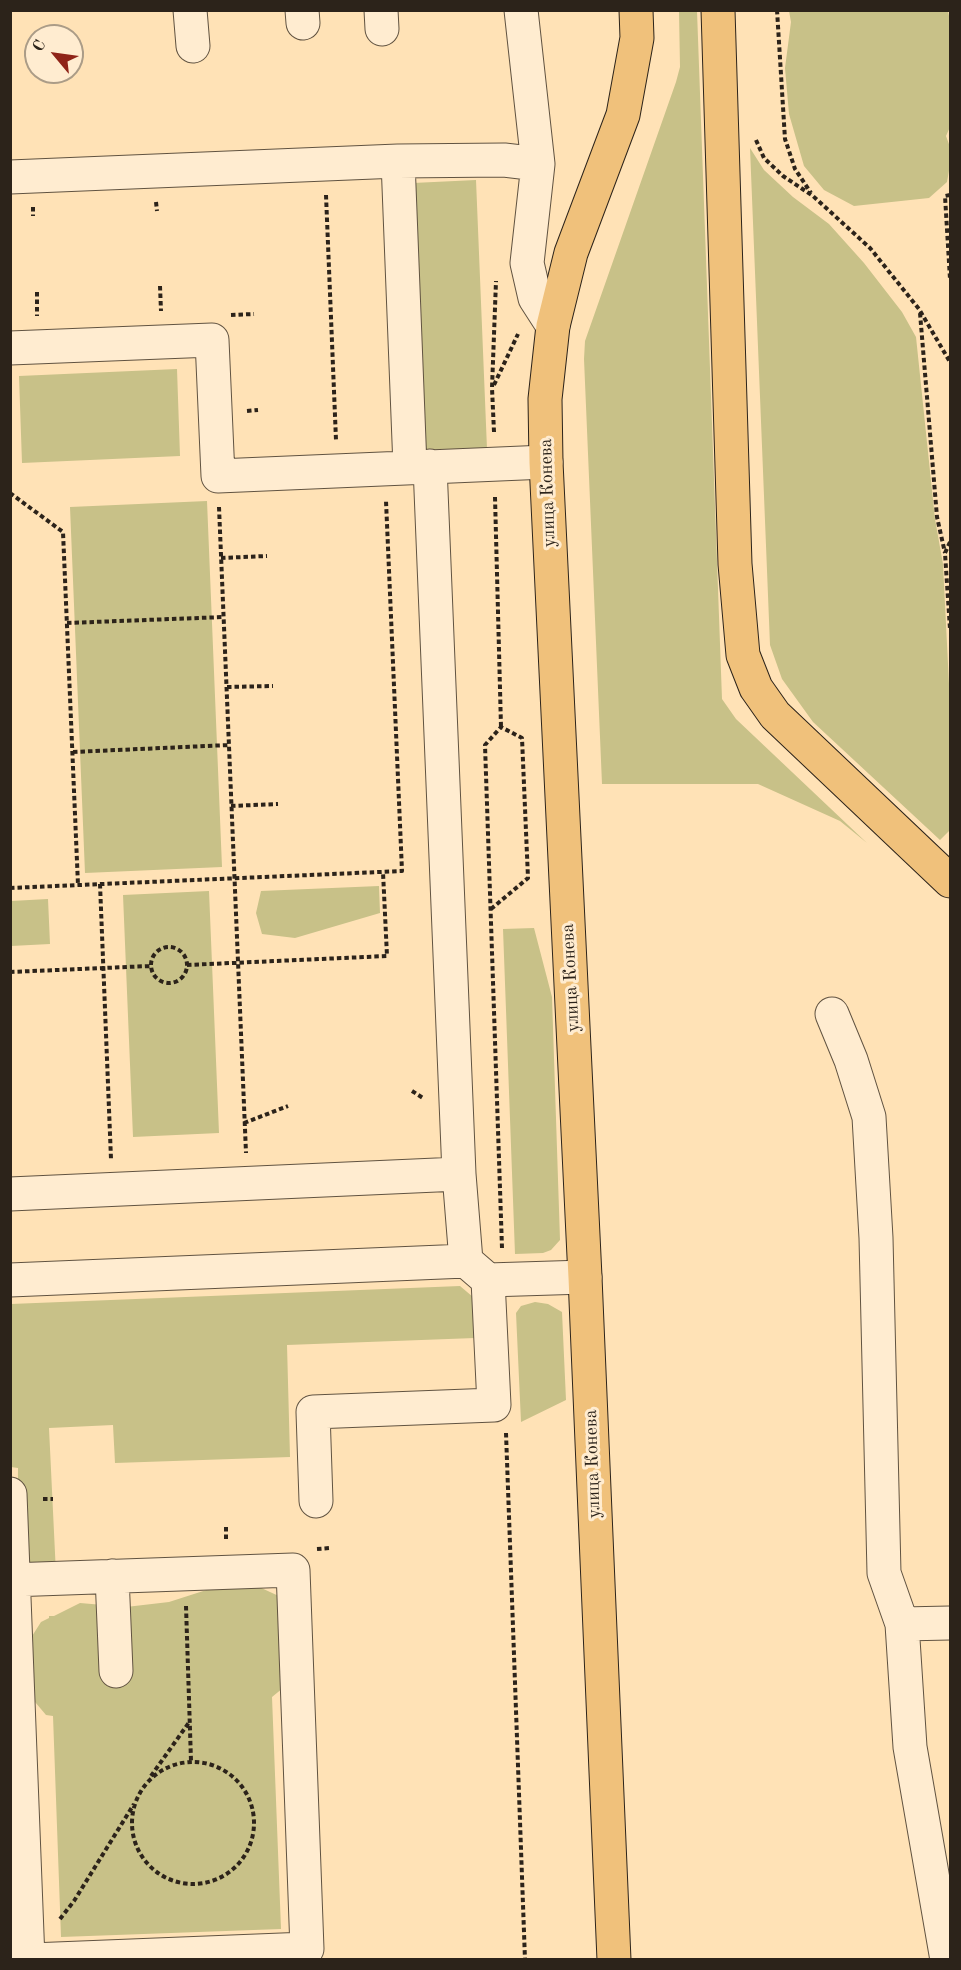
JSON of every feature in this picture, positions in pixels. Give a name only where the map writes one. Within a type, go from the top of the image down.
[{"type":"main road","name":"улица Конева","points":[[614,1959],[545,399],[553,326],[571,253],[623,115],[637,38],[636,10]]},
{"type":"main road","points":[[718,10],[735,564],[743,655],[756,688],[774,715],[951,881]]},
{"type":"street","points":[[190,10],[193,46]]},
{"type":"street","points":[[521,10],[538,164],[527,263],[535,298],[553,326]]},
{"type":"street","points":[[10,177],[398,161],[504,160],[538,164]]},
{"type":"street","points":[[316,1501],[313,1412],[494,1405],[486,1274],[459,1174],[420,467],[398,161]]},
{"type":"street","points":[[10,348],[212,340],[218,476],[546,462]]},
{"type":"street","points":[[832,1014],[851,1060],[869,1117],[876,1238],[884,1573],[902,1624],[910,1747],[947,1959]]},
{"type":"street","points":[[10,1194],[459,1174]]},
{"type":"street","points":[[10,1280],[486,1274],[585,1277]]},
{"type":"street","points":[[12,1580],[293,1570],[307,1949],[29,1959],[12,1580],[25,1497]]},
{"type":"street","points":[[112,1576],[116,1671]]},
{"type":"street","points":[[902,1624],[951,1623]]},
{"type":"path","points":[[777,10],[785,139],[795,169],[813,196]]},
{"type":"path","points":[[754,131],[764,158],[783,176],[813,196],[870,248],[919,309],[951,362]]},
{"type":"path","points":[[326,192],[337,471]]},
{"type":"path","points":[[951,195],[945,196],[951,279]]},
{"type":"path","points":[[321,224],[327,223]]},
{"type":"path","points":[[160,286],[160,302]]},
{"type":"path","points":[[37,292],[37,307]]},
{"type":"path","points":[[486,1274],[491,909],[485,745],[501,727],[492,388],[535,298]]},
{"type":"path","points":[[919,309],[937,517],[945,553],[951,629]]},
{"type":"path","points":[[240,314],[254,314]]},
{"type":"path","points":[[244,411],[258,410]]},
{"type":"path","points":[[218,476],[247,1184]]},
{"type":"path","points":[[10,493],[63,532],[78,885]]},
{"type":"path","points":[[10,888],[402,871],[386,496]]},
{"type":"path","points":[[945,553],[951,542]]},
{"type":"path","points":[[221,558],[267,556]]},
{"type":"path","points":[[67,623],[224,617]]},
{"type":"path","points":[[227,687],[273,686]]},
{"type":"path","points":[[491,909],[528,878],[522,738],[501,727]]},
{"type":"path","points":[[73,752],[229,745]]},
{"type":"path","points":[[231,806],[278,804]]},
{"type":"path","points":[[187,965],[387,956],[383,872]]},
{"type":"path","points":[[100,884],[112,1189]]},
{"type":"path","points":[[168,947],[177,949],[184,956],[187,965],[185,974],[179,981],[169,984],[160,982],[153,975],[150,966],[159,950],[168,947]]},
{"type":"path","points":[[10,972],[150,966]]},
{"type":"path","points":[[412,1091],[426,1100]]},
{"type":"path","points":[[244,1122],[288,1106]]},
{"type":"path","points":[[506,1449],[525,1959]]},
{"type":"path","points":[[25,1497],[53,1499]]},
{"type":"path","points":[[226,1527],[226,1546]]},
{"type":"path","points":[[317,1549],[330,1548]]},
{"type":"path","points":[[184,1574],[191,1761]]},
{"type":"path","points":[[54,1926],[74,1901],[136,1799],[190,1720]]},
{"type":"path","points":[[136,1799],[132,1816],[133,1834],[138,1851],[148,1865],[162,1876],[178,1883],[196,1884],[213,1881],[229,1873],[241,1861],[250,1846],[255,1829],[251,1803],[238,1781],[225,1770],[208,1763],[191,1761],[174,1764],[158,1772],[146,1784]]},
{"type":"shaded area","points":[[679,11],[697,11],[722,699],[736,719],[867,843],[840,821],[758,784],[602,784],[585,341],[676,82],[680,67]]},
{"type":"shaded area","points":[[789,11],[948,11],[950,21],[950,127],[946,136],[950,147],[950,165],[947,182],[929,198],[854,206],[824,190],[804,166],[789,114],[785,68],[791,22]]},
{"type":"shaded area","points":[[750,148],[764,170],[793,197],[829,224],[864,263],[902,312],[916,337],[935,519],[943,564],[950,704],[950,830],[940,840],[813,722],[782,679],[770,645]]},
{"type":"shaded area","points":[[476,180],[487,449],[425,451],[413,183]]},
{"type":"shaded area","points":[[177,369],[180,456],[22,463],[19,376]]},
{"type":"shaded area","points":[[207,501],[222,867],[85,873],[70,507]]},
{"type":"shaded area","points":[[379,886],[380,913],[295,938],[262,934],[256,913],[261,891]]},
{"type":"shaded area","points":[[209,891],[219,1133],[133,1137],[123,895]]},
{"type":"shaded area","points":[[48,899],[50,944],[11,946],[11,901]]},
{"type":"shaded area","points":[[534,928],[552,997],[560,1240],[551,1250],[543,1253],[515,1254],[503,929]]},
{"type":"shaded area","points":[[460,1286],[473,1297],[475,1338],[287,1345],[290,1457],[115,1463],[113,1425],[49,1428],[56,1574],[17,1576],[18,1468],[11,1467],[11,1304]]},
{"type":"shaded area","points":[[535,1302],[548,1304],[562,1312],[566,1400],[521,1422],[516,1313],[521,1306]]},
{"type":"shaded area","points":[[222,1585],[257,1586],[283,1598],[283,1688],[272,1697],[281,1929],[61,1937],[53,1716],[46,1715],[30,1696],[27,1644],[41,1622],[49,1616],[54,1616],[80,1603],[126,1607],[169,1602]]}]
